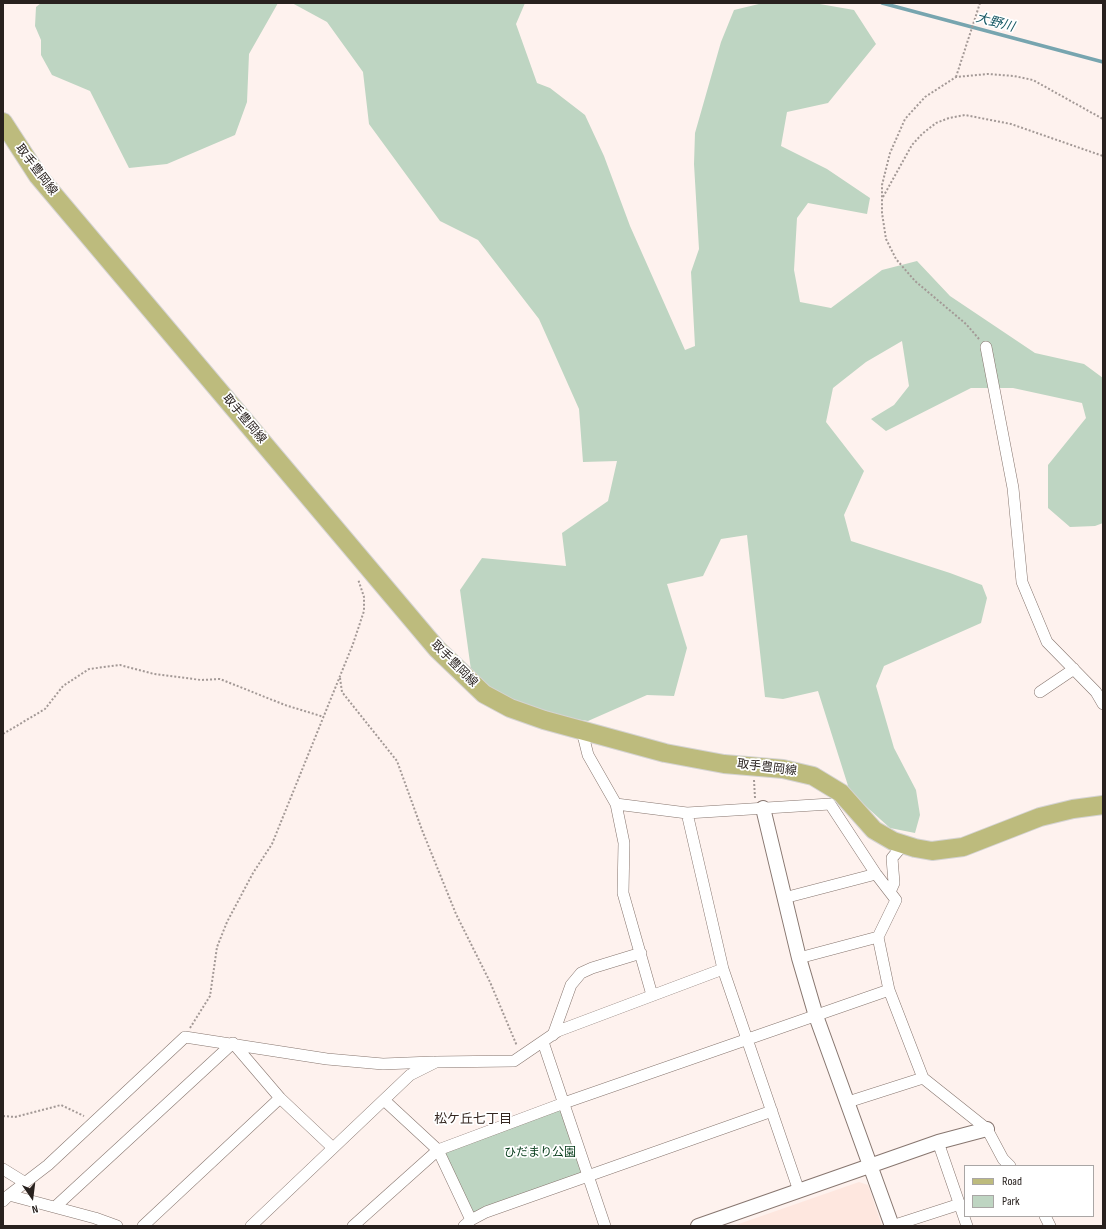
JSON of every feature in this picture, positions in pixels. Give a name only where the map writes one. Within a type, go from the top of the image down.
[{"type":"main road","name":"取手豊岡線","points":[[3,122],[38,176],[438,649],[462,675],[484,694],[502,704],[538,718],[686,758],[724,764],[783,769],[813,776],[841,793],[874,830],[903,845],[932,851],[963,847],[1040,817],[1073,809],[1103,805]]},
{"type":"street","points":[[986,347],[1013,488],[1022,582],[1047,642],[1096,692],[1102,701]]},
{"type":"street","points":[[1040,692],[1074,669]]},
{"type":"street","points":[[582,731],[588,755],[616,804],[624,843],[624,893],[652,995]]},
{"type":"street","points":[[616,804],[687,813],[830,804],[876,874],[896,900],[878,937],[889,990],[923,1078],[987,1129],[1004,1159],[1009,1165]]},
{"type":"street","points":[[759,809],[816,1016],[892,1226],[960,1204]]},
{"type":"street","points":[[687,813],[723,969],[799,1191]]},
{"type":"street","points":[[890,892],[894,883],[892,858],[903,845]]},
{"type":"street","points":[[784,898],[876,874]]},
{"type":"street","points":[[799,958],[878,937]]},
{"type":"street","points":[[553,1035],[571,985],[581,973],[592,968],[640,953]]},
{"type":"street","points":[[6,1198],[24,1182],[48,1166],[94,1120],[185,1037],[233,1043],[327,1059],[382,1064],[514,1061],[558,1031],[723,969]]},
{"type":"street","points":[[353,1226],[438,1150],[564,1103],[889,990]]},
{"type":"street","points":[[543,1042],[605,1226]]},
{"type":"street","points":[[233,1043],[280,1098],[333,1148]]},
{"type":"street","points":[[55,1207],[233,1043]]},
{"type":"street","points":[[251,1226],[410,1075],[436,1062]]},
{"type":"street","points":[[848,1102],[923,1078]]},
{"type":"street","points":[[143,1226],[280,1098]]},
{"type":"street","points":[[384,1100],[438,1150],[467,1223],[486,1212],[772,1111]]},
{"type":"street","points":[[698,1226],[938,1142],[987,1129]]},
{"type":"street","points":[[938,1142],[964,1217]]},
{"type":"street","points":[[3,1169],[24,1182]]},
{"type":"street","points":[[6,1198],[55,1207],[117,1226]]},
{"type":"street","points":[[1046,1217],[1050,1226]]},
{"type":"path","points":[[956,77],[980,3]]},
{"type":"path","points":[[986,347],[966,324],[915,281],[896,259],[886,239],[882,214],[882,185],[884,171],[905,119],[925,97],[956,77],[988,74],[1014,76],[1032,80],[1103,119]]},
{"type":"path","points":[[883,198],[890,188],[912,145],[922,134],[936,123],[949,118],[965,115],[1011,124],[1103,156]]},
{"type":"path","points":[[185,1037],[210,996],[217,946],[227,922],[253,873],[272,844],[340,677],[364,611],[364,597],[358,578]]},
{"type":"path","points":[[3,734],[45,709],[63,686],[89,669],[120,664],[154,674],[201,680],[220,679],[285,705],[324,717]]},
{"type":"path","points":[[340,677],[342,692],[397,761],[422,830],[456,914],[490,982],[522,1056]]},
{"type":"path","points":[[754,775],[759,809]]},
{"type":"path","points":[[3,1116],[15,1117],[61,1105],[94,1120]]},
{"type":"shaded area","points":[[859,1182],[868,1185],[882,1226],[733,1226]]},
{"type":"green space","points":[[41,3],[278,3],[249,54],[247,102],[235,135],[167,164],[129,168],[90,91],[52,75],[41,55],[41,40],[35,26],[36,7]]},
{"type":"green space","points":[[292,3],[525,3],[516,24],[537,83],[550,88],[585,115],[604,156],[630,226],[685,350],[695,346],[691,272],[699,249],[694,164],[695,133],[721,42],[734,10],[763,3],[814,3],[854,10],[876,44],[828,103],[787,112],[781,146],[827,169],[870,198],[867,214],[808,203],[797,218],[794,270],[800,302],[831,308],[882,270],[917,261],[950,296],[1035,353],[1084,364],[1103,378],[1103,523],[1095,526],[1070,527],[1048,508],[1048,465],[1086,418],[1082,403],[1013,388],[971,388],[886,431],[871,419],[894,405],[909,386],[902,341],[866,362],[833,388],[826,422],[864,471],[844,515],[851,541],[982,585],[987,598],[981,623],[884,666],[876,686],[894,748],[916,790],[920,815],[915,833],[890,828],[850,792],[818,691],[783,699],[765,697],[747,535],[721,539],[703,576],[667,584],[687,648],[674,696],[647,695],[588,721],[549,715],[485,688],[471,670],[460,590],[482,558],[566,566],[562,533],[608,501],[617,461],[583,462],[579,409],[539,319],[478,240],[440,221],[369,124],[363,72],[327,22]]},
{"type":"green space","name":"ひだまり公園","points":[[564,1103],[589,1176],[471,1220],[438,1150]]},
{"type":"waterway","name":"大野川","points":[[882,3],[1103,62]]},
{"type":"district","name":"松ケ丘七丁目","points":[[473,1120]]}]
